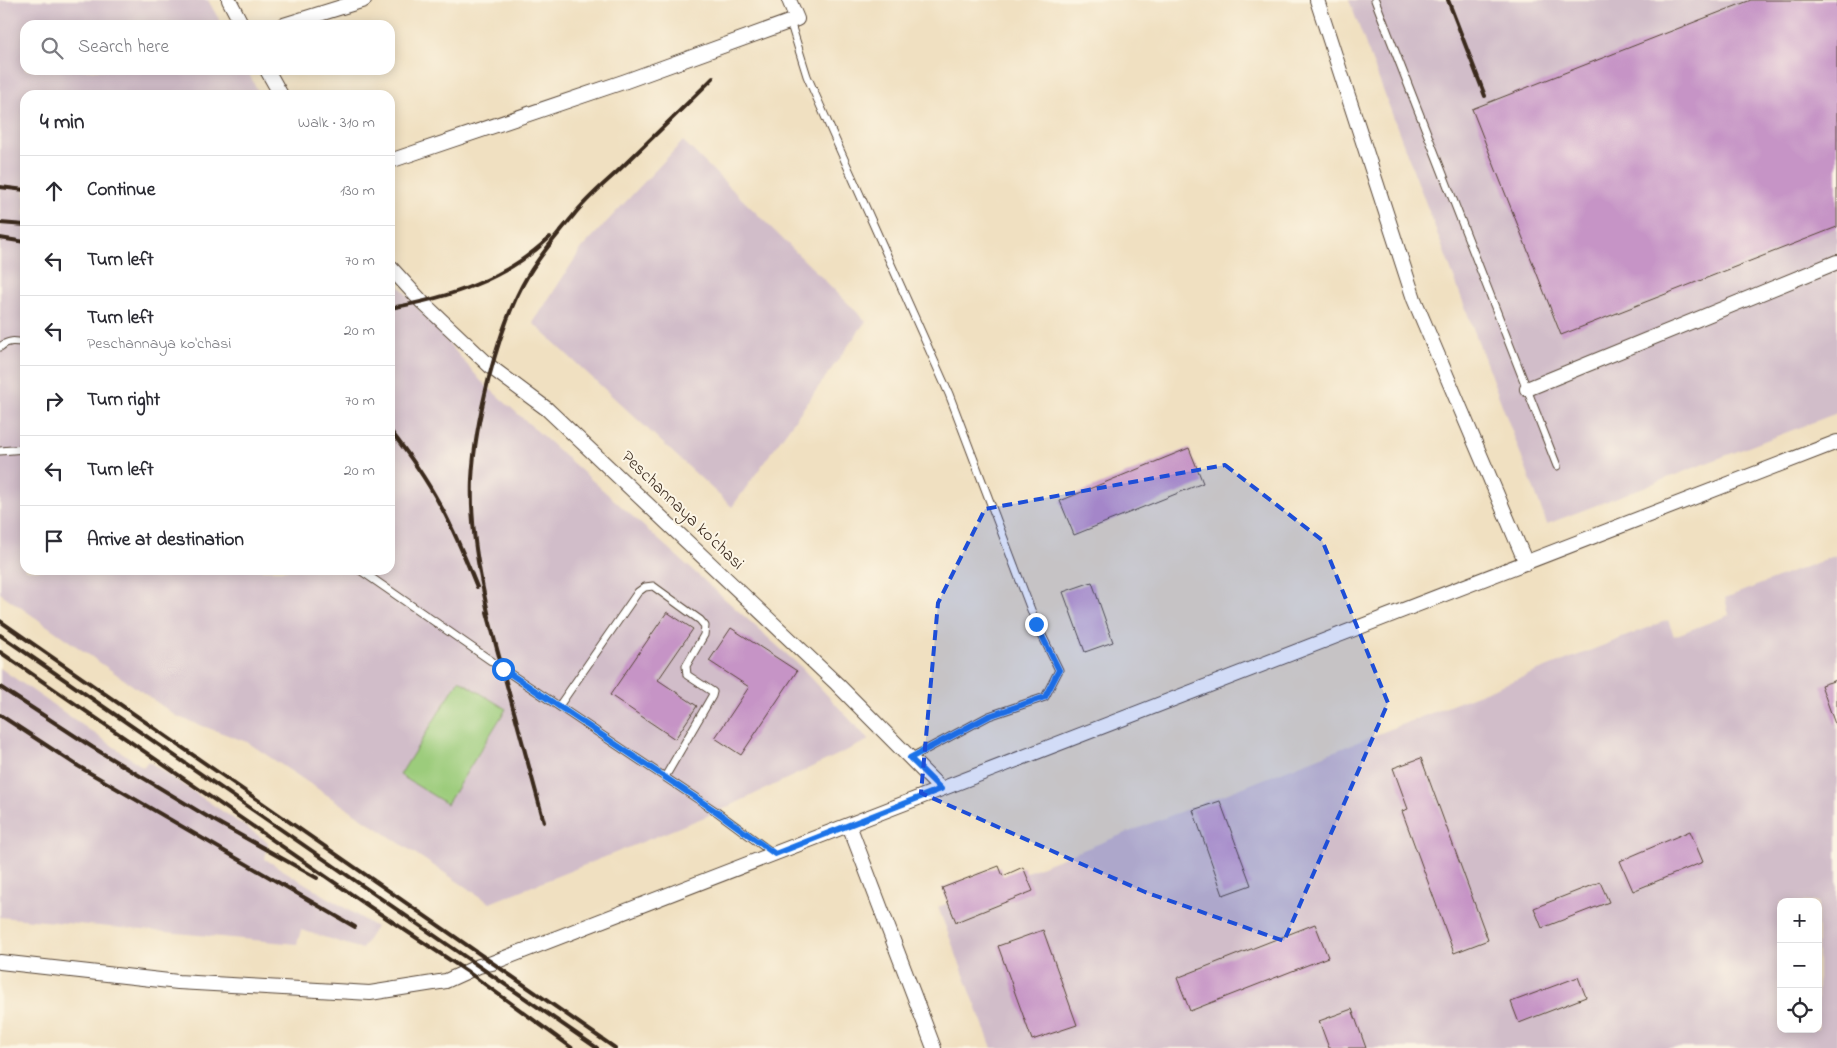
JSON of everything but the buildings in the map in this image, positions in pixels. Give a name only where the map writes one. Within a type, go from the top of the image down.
[{"type":"street","points":[[229,0],[239,20]]},
{"type":"street","points":[[300,20],[364,0]]},
{"type":"street","points":[[395,159],[626,81],[797,19],[789,0]]},
{"type":"street","points":[[1317,0],[1414,299],[1526,563]]},
{"type":"street","points":[[270,75],[279,90]]},
{"type":"street","points":[[1527,389],[1837,262]]},
{"type":"street","name":"Peschannaya ko'chasi","points":[[395,272],[422,302],[492,368],[547,409],[837,684],[941,789]]},
{"type":"street","points":[[0,962],[178,982],[370,993],[446,981],[479,966],[492,963],[775,854],[1837,442]]},
{"type":"street","points":[[849,825],[934,1048]]},
{"type":"lane","points":[[1375,0],[1557,466]]},
{"type":"lane","points":[[790,21],[807,76],[949,394],[1036,624],[1059,670],[1045,697],[989,716],[910,758]]},
{"type":"lane","points":[[0,348],[5,343],[13,341],[20,342]]},
{"type":"lane","points":[[0,451],[20,449]]},
{"type":"lane","points":[[367,575],[775,854]]},
{"type":"lane","points":[[560,706],[638,592],[645,587],[653,586],[700,620],[705,626],[704,636],[686,666],[685,671],[687,675],[712,692],[712,696],[665,777]]},
{"type":"highlighted area","points":[[1225,465],[1322,540],[1388,703],[1284,941],[1145,892],[921,793],[938,603],[985,509]]},
{"type":"shaded area","points":[[0,0],[208,0],[219,20],[20,20],[20,75],[250,75],[257,90],[20,90],[20,575],[395,575],[395,281],[481,381],[801,667],[869,740],[717,812],[490,903],[247,742],[178,717],[0,593]]},
{"type":"shaded area","points":[[1349,0],[1837,0],[1837,413],[1547,524]]},
{"type":"shaded area","points":[[683,141],[866,321],[732,507],[533,323],[582,248]]},
{"type":"shaded area","points":[[1837,555],[1837,1048],[992,1048],[938,907],[1668,620],[1674,636],[1729,615],[1725,598]]},
{"type":"shaded area","points":[[0,668],[143,767],[148,761],[268,842],[265,859],[376,927],[362,949],[301,930],[297,944],[0,917]]},
{"type":"green space","points":[[459,680],[506,709],[447,804],[400,775]]},
{"type":"railway","points":[[1448,0],[1485,96]]},
{"type":"railway","points":[[489,617],[474,531],[472,479],[477,432],[488,380],[513,306],[533,267],[578,210],[713,78]]},
{"type":"railway","points":[[0,187],[20,189]]},
{"type":"railway","points":[[0,223],[20,225]]},
{"type":"railway","points":[[395,307],[434,299],[496,275],[533,252],[550,237]]},
{"type":"railway","points":[[0,238],[20,241]]},
{"type":"railway","points":[[395,437],[416,465],[439,503],[477,587]]},
{"type":"railway","points":[[487,612],[544,822]]},
{"type":"railway","points":[[0,621],[615,1048]]},
{"type":"railway","points":[[0,635],[597,1048]]},
{"type":"railway","points":[[0,652],[370,907],[468,972],[572,1048]]},
{"type":"railway","points":[[0,687],[92,747],[208,817],[317,878]]},
{"type":"railway","points":[[0,715],[78,766],[355,927]]},
{"type":"route","points":[[503,669],[717,812],[775,854],[941,789],[910,758],[989,716],[1045,697],[1059,670],[1036,624]]}]
